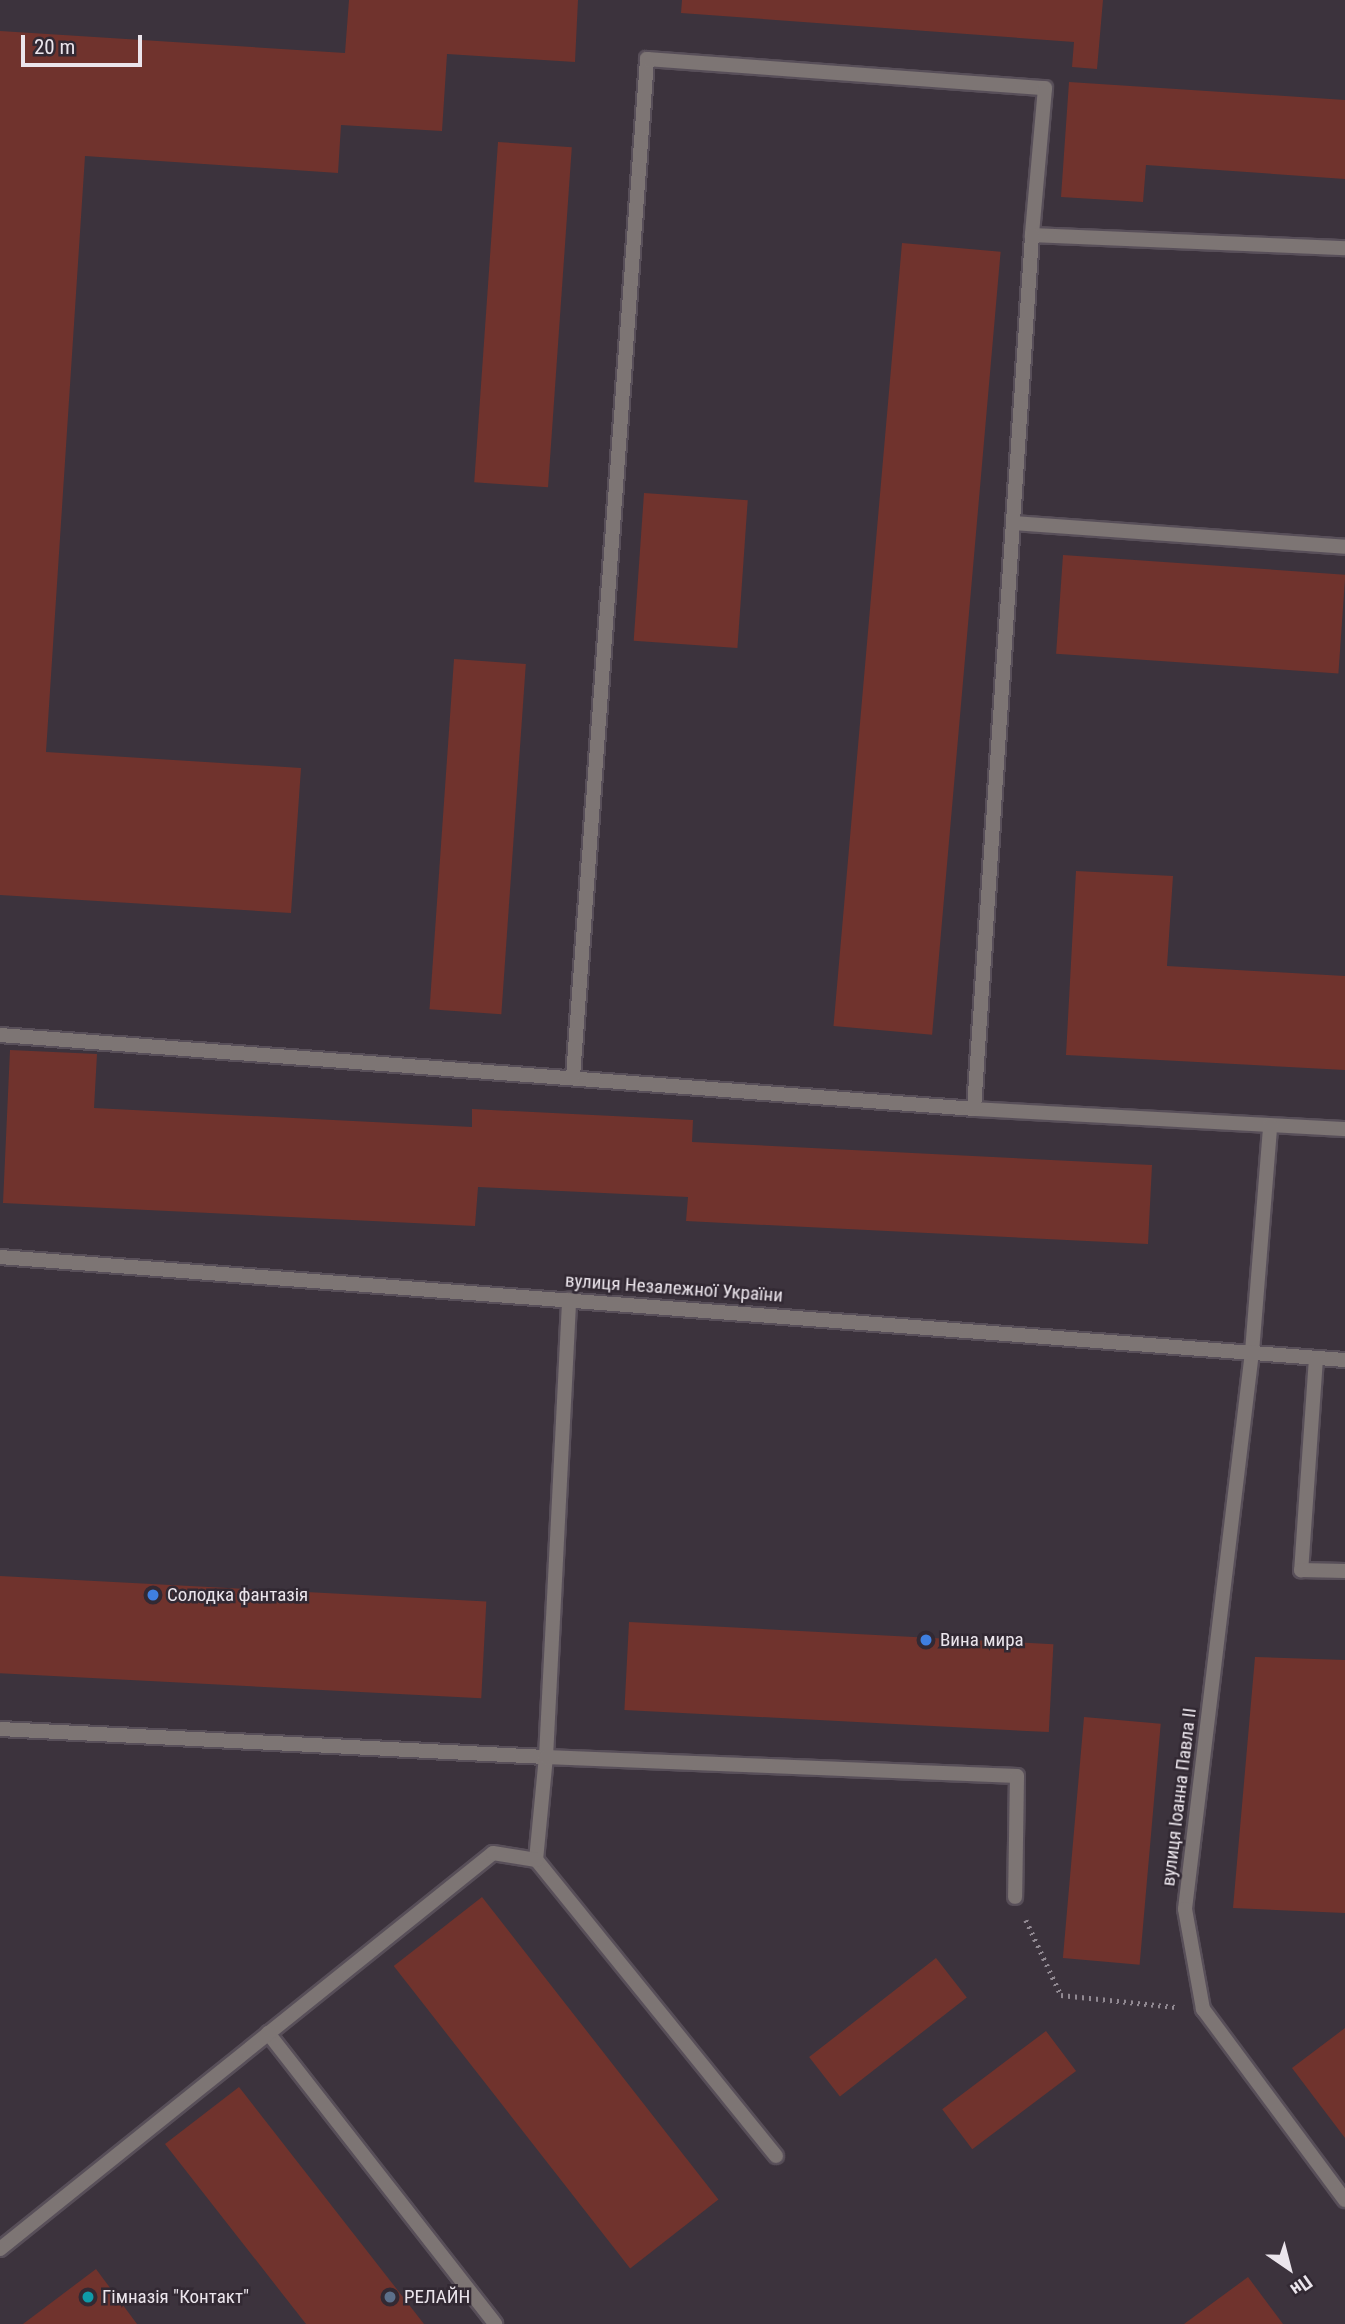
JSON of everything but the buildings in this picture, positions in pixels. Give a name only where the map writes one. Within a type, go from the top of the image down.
[{"type":"street","points":[[573,1077],[647,59],[1045,88],[1032,236],[974,1109]]},
{"type":"street","points":[[1032,236],[1345,248]]},
{"type":"street","points":[[1013,523],[1345,547]]},
{"type":"street","points":[[0,1035],[974,1109],[1345,1129]]},
{"type":"street","name":"вулиця Іоанна Павла ІІ","points":[[1270,1126],[1252,1353],[1185,1909],[1203,2010],[1345,2200]]},
{"type":"street","name":"вулиця Незалежної України","points":[[0,1257],[1345,1360]]},
{"type":"street","points":[[536,1860],[546,1757],[569,1300]]},
{"type":"street","points":[[1316,1358],[1301,1570],[1345,1571]]},
{"type":"street","points":[[0,1729],[546,1757],[1017,1776],[1015,1897]]},
{"type":"street","points":[[0,2249],[493,1853],[536,1860],[776,2156]]},
{"type":"street","points":[[268,2033],[495,2324]]},
{"type":"path","points":[[1015,1897],[1061,1995],[1203,2010]]},
{"type":"place","name":"Солодка фантазія","points":[[153,1595]]},
{"type":"place","name":"Вина мира","points":[[926,1640]]},
{"type":"place","name":"Гімназія \"Контакт\"","points":[[88,2297]]},
{"type":"place","name":"РЕЛАЙН","points":[[390,2297]]}]
